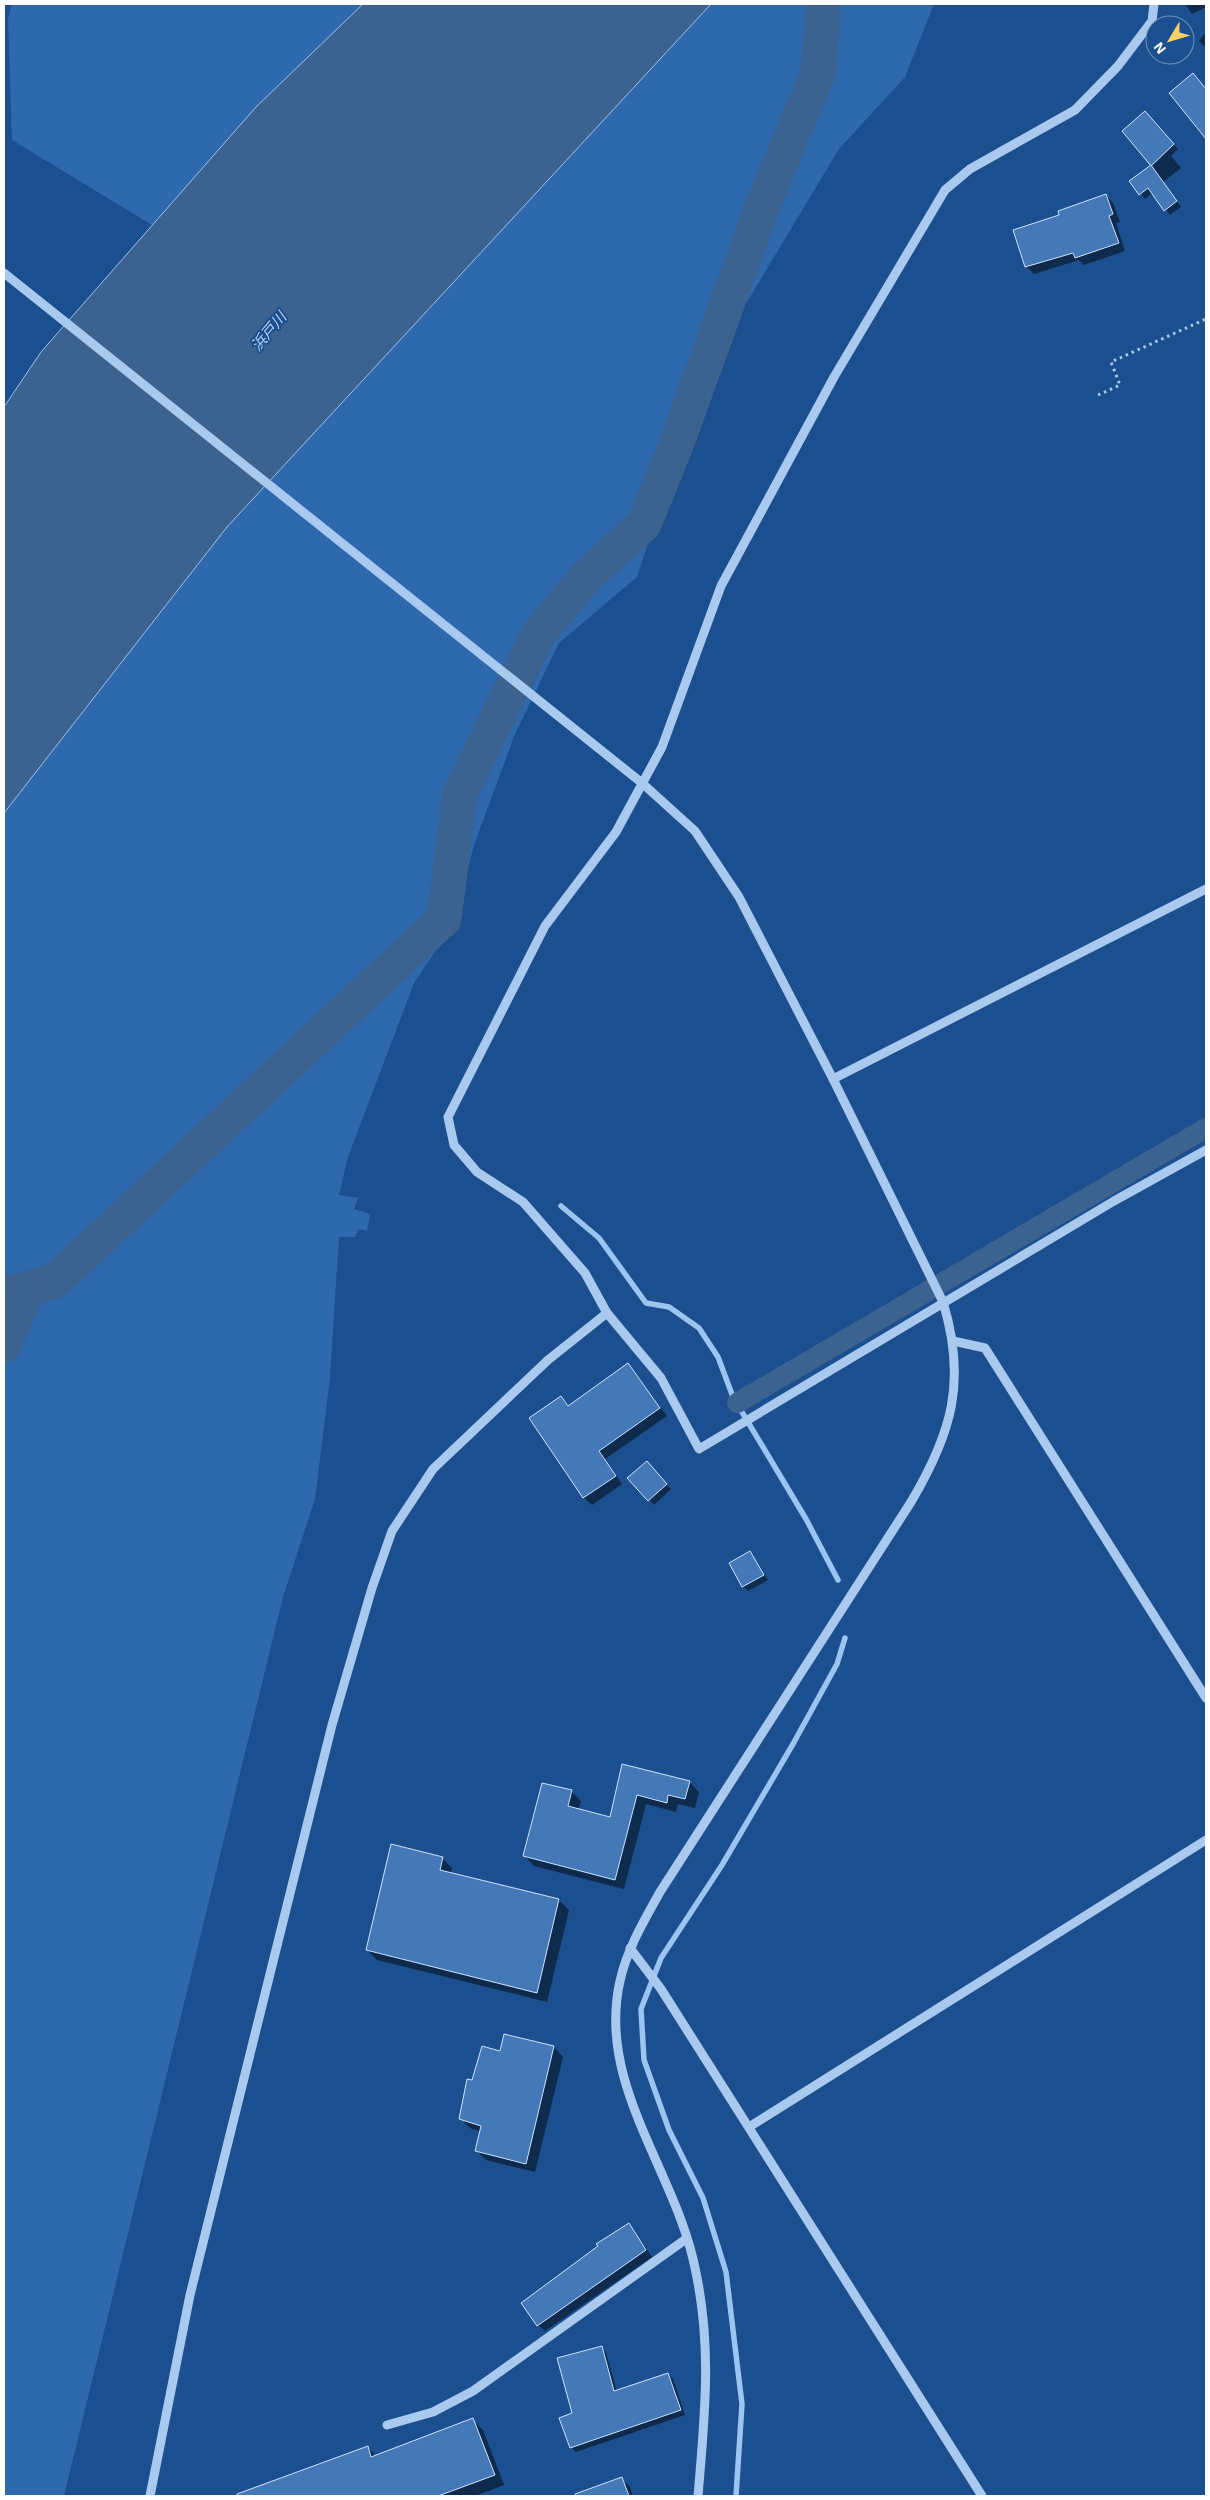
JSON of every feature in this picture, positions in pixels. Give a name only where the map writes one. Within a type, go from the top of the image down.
[{"type":"street","points":[[1154,4],[1152,21],[1118,66],[1075,110],[970,169],[944,190],[834,377],[721,586],[662,748],[616,832],[545,926],[448,1117],[454,1145],[477,1172],[523,1202],[584,1272],[607,1314],[661,1378],[699,1449],[1114,1201],[1206,1150]]},
{"type":"street","points":[[4,273],[642,783],[695,831],[717,861],[739,897],[833,1079],[943,1302],[953,1341],[956,1366],[950,1414],[945,1435],[925,1479],[660,1892],[630,1948],[616,1998],[616,2040],[619,2064],[629,2097],[686,2239],[701,2296],[707,2364],[698,2496]]},
{"type":"street","points":[[833,1079],[1206,889]]},
{"type":"street","points":[[150,2496],[190,2295],[332,1725],[372,1588],[392,1530],[433,1469],[548,1360],[607,1314]]},
{"type":"street","points":[[953,1341],[984,1348],[1206,1698]]},
{"type":"street","points":[[749,2127],[1206,1840]]},
{"type":"street","points":[[630,1948],[661,1989],[982,2496]]},
{"type":"street","points":[[388,2425],[433,2412],[473,2391],[686,2239]]},
{"type":"path","points":[[1098,395],[1120,385],[1110,362],[1206,319]]},
{"type":"shaded area","points":[[12,4],[363,4],[256,107],[152,225],[12,140],[8,18]]},
{"type":"shaded area","points":[[711,4],[934,4],[905,77],[839,149],[732,327],[712,370],[658,512],[637,577],[559,643],[515,734],[474,845],[454,923],[414,983],[348,1157],[339,1195],[358,1198],[354,1209],[370,1214],[367,1231],[359,1229],[355,1237],[339,1237],[330,1378],[315,1499],[283,1597],[64,2496],[4,2496],[4,813],[227,527]]},
{"type":"water","name":"浜戸川","points":[[363,4],[711,4],[227,527],[4,813],[4,407],[41,352],[256,107]]},
{"type":"building","points":[[1193,73],[1206,89],[1206,139],[1169,93]]},
{"type":"building","points":[[1145,111],[1174,144],[1151,166],[1122,131]]},
{"type":"building","points":[[1151,165],[1177,201],[1164,211],[1148,188],[1139,195],[1129,181]]},
{"type":"building","points":[[1106,194],[1113,214],[1109,216],[1119,243],[1075,258],[1073,253],[1025,267],[1013,230],[1059,215],[1058,211]]},
{"type":"building","points":[[628,1363],[660,1408],[599,1451],[616,1476],[583,1498],[529,1418],[561,1396],[568,1406]]},
{"type":"building","points":[[647,1461],[667,1484],[648,1501],[627,1478]]},
{"type":"building","points":[[750,1551],[764,1575],[742,1587],[729,1563]]},
{"type":"building","points":[[622,1764],[690,1781],[685,1799],[668,1795],[667,1803],[637,1795],[615,1880],[523,1856],[542,1783],[572,1790],[568,1806],[610,1817]]},
{"type":"building","points":[[391,1844],[443,1857],[440,1870],[559,1899],[537,1993],[366,1950]]},
{"type":"building","points":[[504,2034],[554,2046],[526,2164],[475,2151],[481,2126],[459,2119],[467,2079],[472,2080],[482,2046],[500,2051]]},
{"type":"building","points":[[629,2223],[646,2250],[537,2326],[521,2303],[598,2246],[596,2244]]},
{"type":"building","points":[[602,2346],[614,2391],[668,2373],[681,2410],[570,2448],[559,2418],[572,2413],[557,2358]]},
{"type":"building","points":[[473,2418],[495,2475],[438,2496],[237,2496],[237,2494],[368,2446],[371,2457]]},
{"type":"building","points":[[622,2477],[629,2496],[576,2496],[575,2494]]},
{"type":"waterway","points":[[4,1295],[55,1281],[444,919],[460,794],[538,635],[584,579],[644,524],[675,448],[763,205],[818,73],[824,4]]},
{"type":"waterway","points":[[737,1403],[1206,1128]]},
{"type":"waterway","points":[[561,1206],[599,1238],[646,1303],[669,1307],[699,1328],[718,1357],[733,1397],[806,1519],[838,1580]]},
{"type":"waterway","points":[[4,1345],[28,1288]]},
{"type":"waterway","points":[[736,2496],[742,2404],[726,2272],[703,2198],[669,2130],[644,2060],[641,2009],[661,1958],[722,1865],[793,1744],[837,1664],[845,1638]]}]
